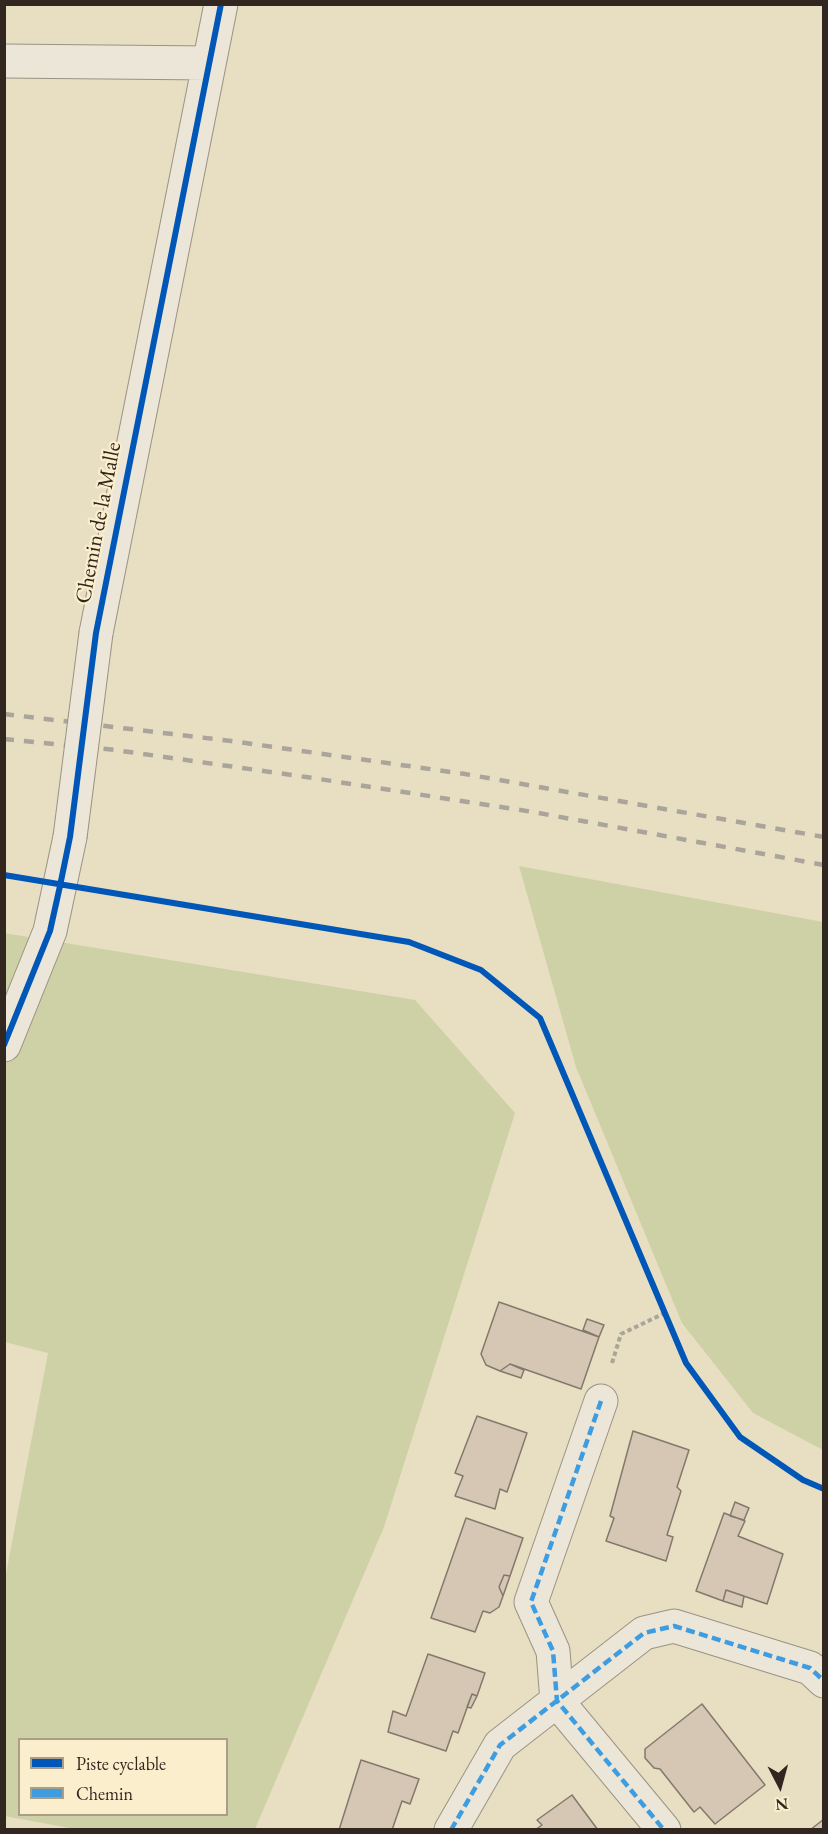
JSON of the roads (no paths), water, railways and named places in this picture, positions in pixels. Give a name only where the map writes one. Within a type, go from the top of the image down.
[{"type":"street","name":"Chemin de la Malle","points":[[4,1045],[50,931],[70,837],[96,633],[221,4]]},
{"type":"street","points":[[4,61],[209,63]]},
{"type":"street","points":[[601,1401],[531,1602],[552,1651],[557,1701],[664,1830]]},
{"type":"street","points":[[451,1830],[500,1745],[644,1633],[674,1626],[810,1668],[824,1681]]},
{"type":"railway","points":[[4,714],[231,741],[465,774],[824,837]]},
{"type":"railway","points":[[4,739],[115,750],[306,777],[533,812],[824,865]]}]
